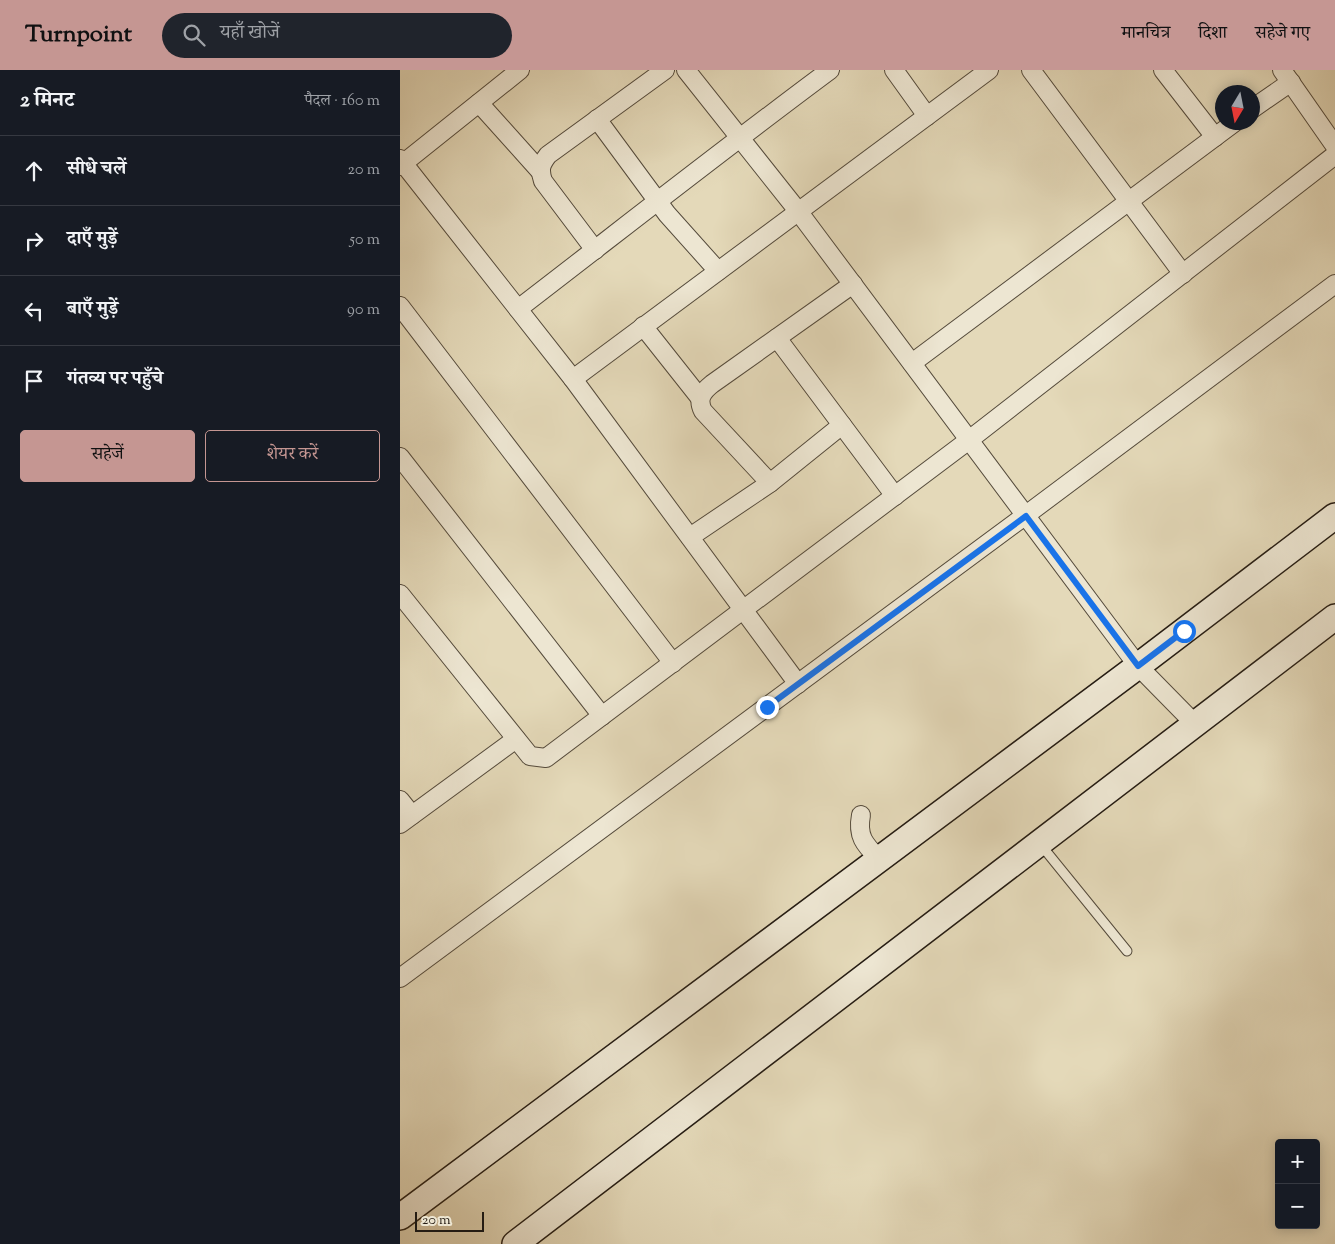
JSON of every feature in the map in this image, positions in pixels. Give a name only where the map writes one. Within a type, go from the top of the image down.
[{"type":"street","points":[[520,70],[401,163],[573,379],[798,684]]},
{"type":"street","points":[[595,250],[542,181],[541,163],[548,155],[665,70]]},
{"type":"street","points":[[686,70],[798,211],[1138,666],[1194,723]]},
{"type":"street","points":[[518,309],[830,70]]},
{"type":"street","points":[[894,70],[927,116]]},
{"type":"street","points":[[573,379],[989,70]]},
{"type":"street","points":[[1032,70],[1183,274]]},
{"type":"street","points":[[1163,70],[1215,137]]},
{"type":"street","points":[[1260,102],[1286,76],[1335,146]]},
{"type":"street","points":[[479,103],[540,171]]},
{"type":"street","points":[[597,119],[668,214],[718,271]]},
{"type":"street","points":[[912,363],[1224,130]]},
{"type":"street","points":[[400,594],[530,756],[546,758],[969,440],[1335,155]]},
{"type":"street","points":[[770,483],[703,411],[700,406],[700,398],[704,391],[712,384],[853,284]]},
{"type":"street","points":[[400,978],[1026,516],[1335,284]]},
{"type":"street","points":[[400,306],[673,663]]},
{"type":"street","points":[[643,326],[700,398]]},
{"type":"street","points":[[777,338],[895,496]]},
{"type":"street","points":[[690,537],[770,483],[842,425]]},
{"type":"street","points":[[400,457],[602,716]]},
{"type":"street","points":[[400,1217],[1138,666],[1335,516]]},
{"type":"street","points":[[515,1244],[1335,617]]},
{"type":"street","points":[[400,800],[406,820],[516,739]]},
{"type":"street","points":[[860,814],[860,837],[879,859]]},
{"type":"lane","points":[[1039,842],[1127,952]]},
{"type":"route","points":[[767,707],[1026,516],[1138,666],[1184,631]]}]
